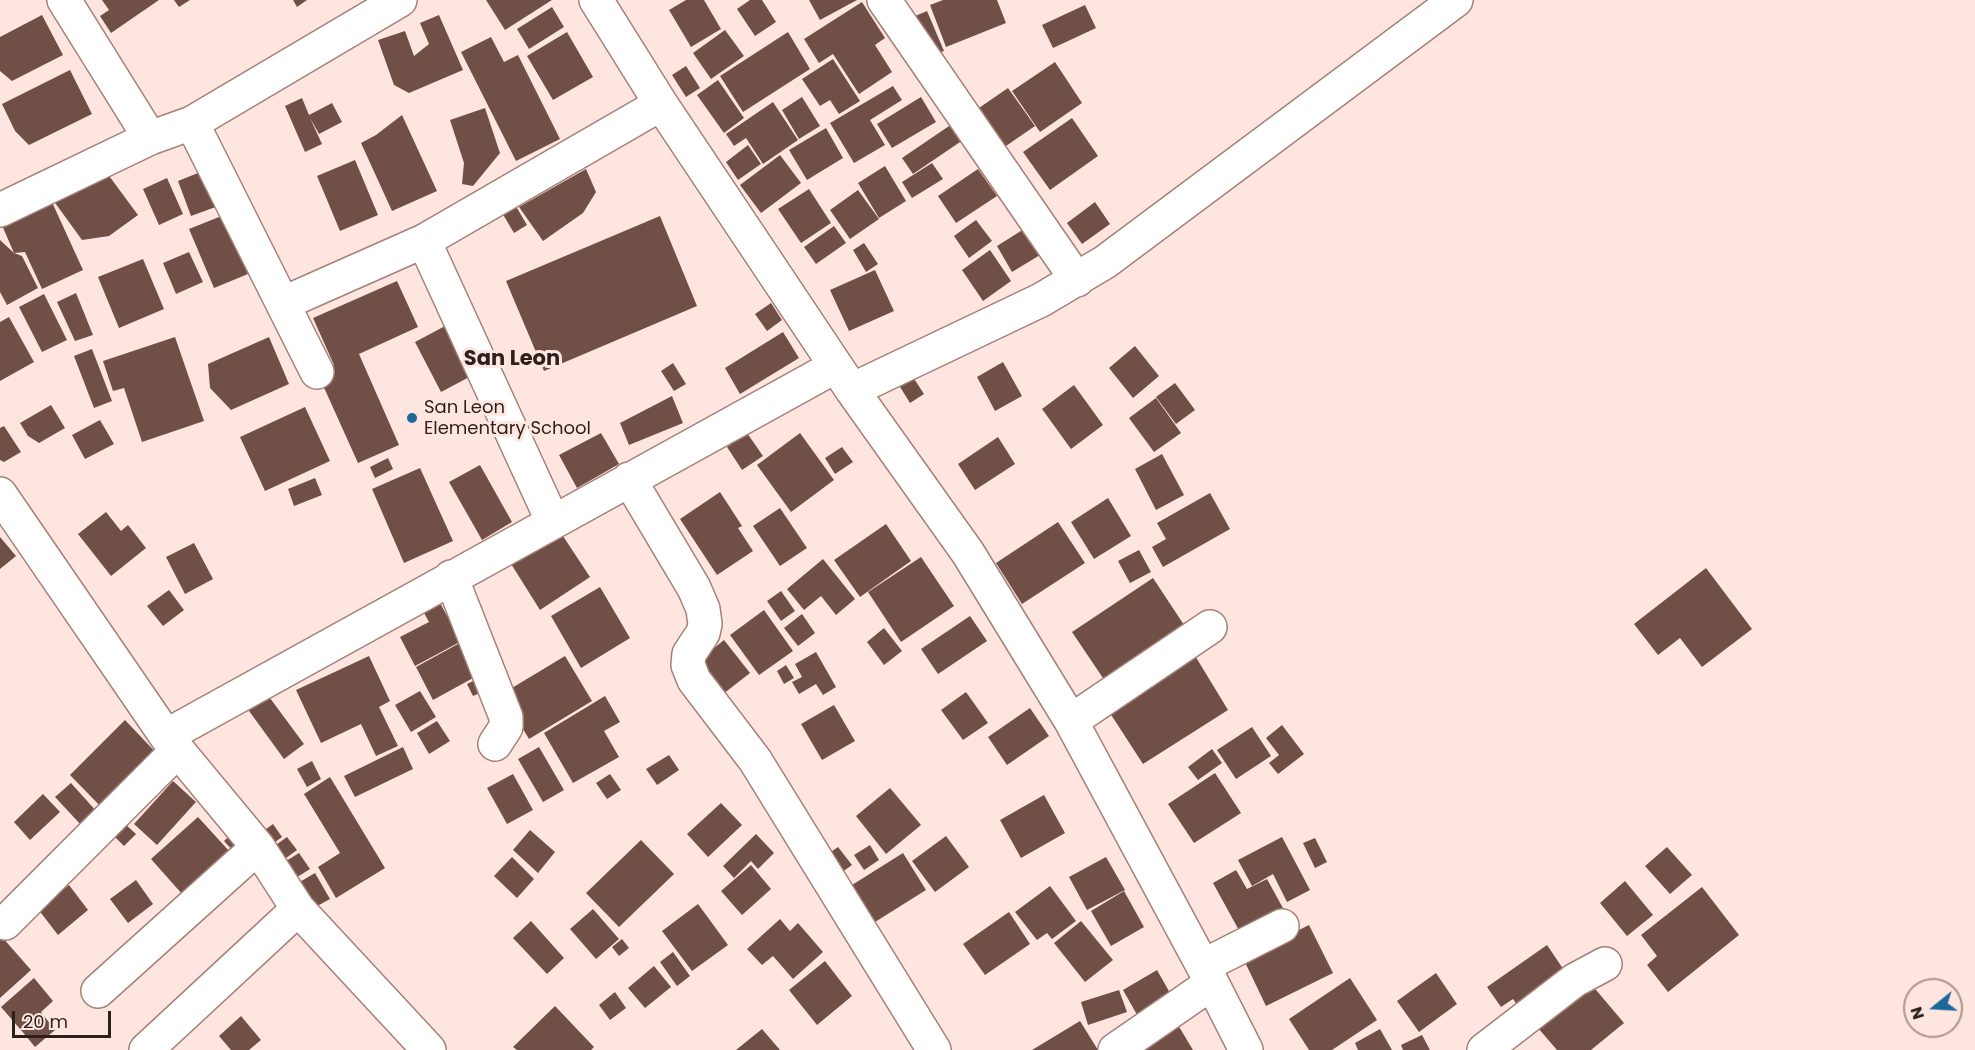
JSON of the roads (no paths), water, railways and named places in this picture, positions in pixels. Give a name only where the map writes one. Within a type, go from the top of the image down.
[{"type":"street","points":[[64,0],[150,138]]},
{"type":"street","points":[[0,210],[150,138],[192,123],[399,0]]},
{"type":"street","points":[[596,0],[661,104],[844,378],[968,553],[1071,721],[1246,1050]]},
{"type":"street","points":[[884,0],[1077,280]]},
{"type":"street","points":[[5,923],[172,744],[451,578],[629,479],[844,378],[1023,309],[1077,280],[1105,262],[1456,0]]},
{"type":"street","points":[[284,303],[424,241],[661,104]]},
{"type":"street","points":[[192,123],[317,372]]},
{"type":"street","points":[[424,241],[553,522]]},
{"type":"street","points":[[629,479],[694,588],[703,609],[705,624],[703,633],[689,654],[688,665],[694,680],[755,760],[934,1050]]},
{"type":"street","points":[[0,494],[172,744],[258,847],[298,909],[429,1050]]},
{"type":"street","points":[[451,578],[506,717],[506,727],[495,744]]},
{"type":"street","points":[[1071,721],[1210,627]]},
{"type":"street","points":[[98,991],[258,847]]},
{"type":"street","points":[[146,1050],[298,909]]},
{"type":"street","points":[[1115,1050],[1207,974],[1282,926]]},
{"type":"street","points":[[1484,1050],[1575,980],[1605,964]]},
{"type":"place","name":"San Leon Elementary School","points":[[412,418]]},
{"type":"district","name":"San Leon","points":[[512,360]]}]
